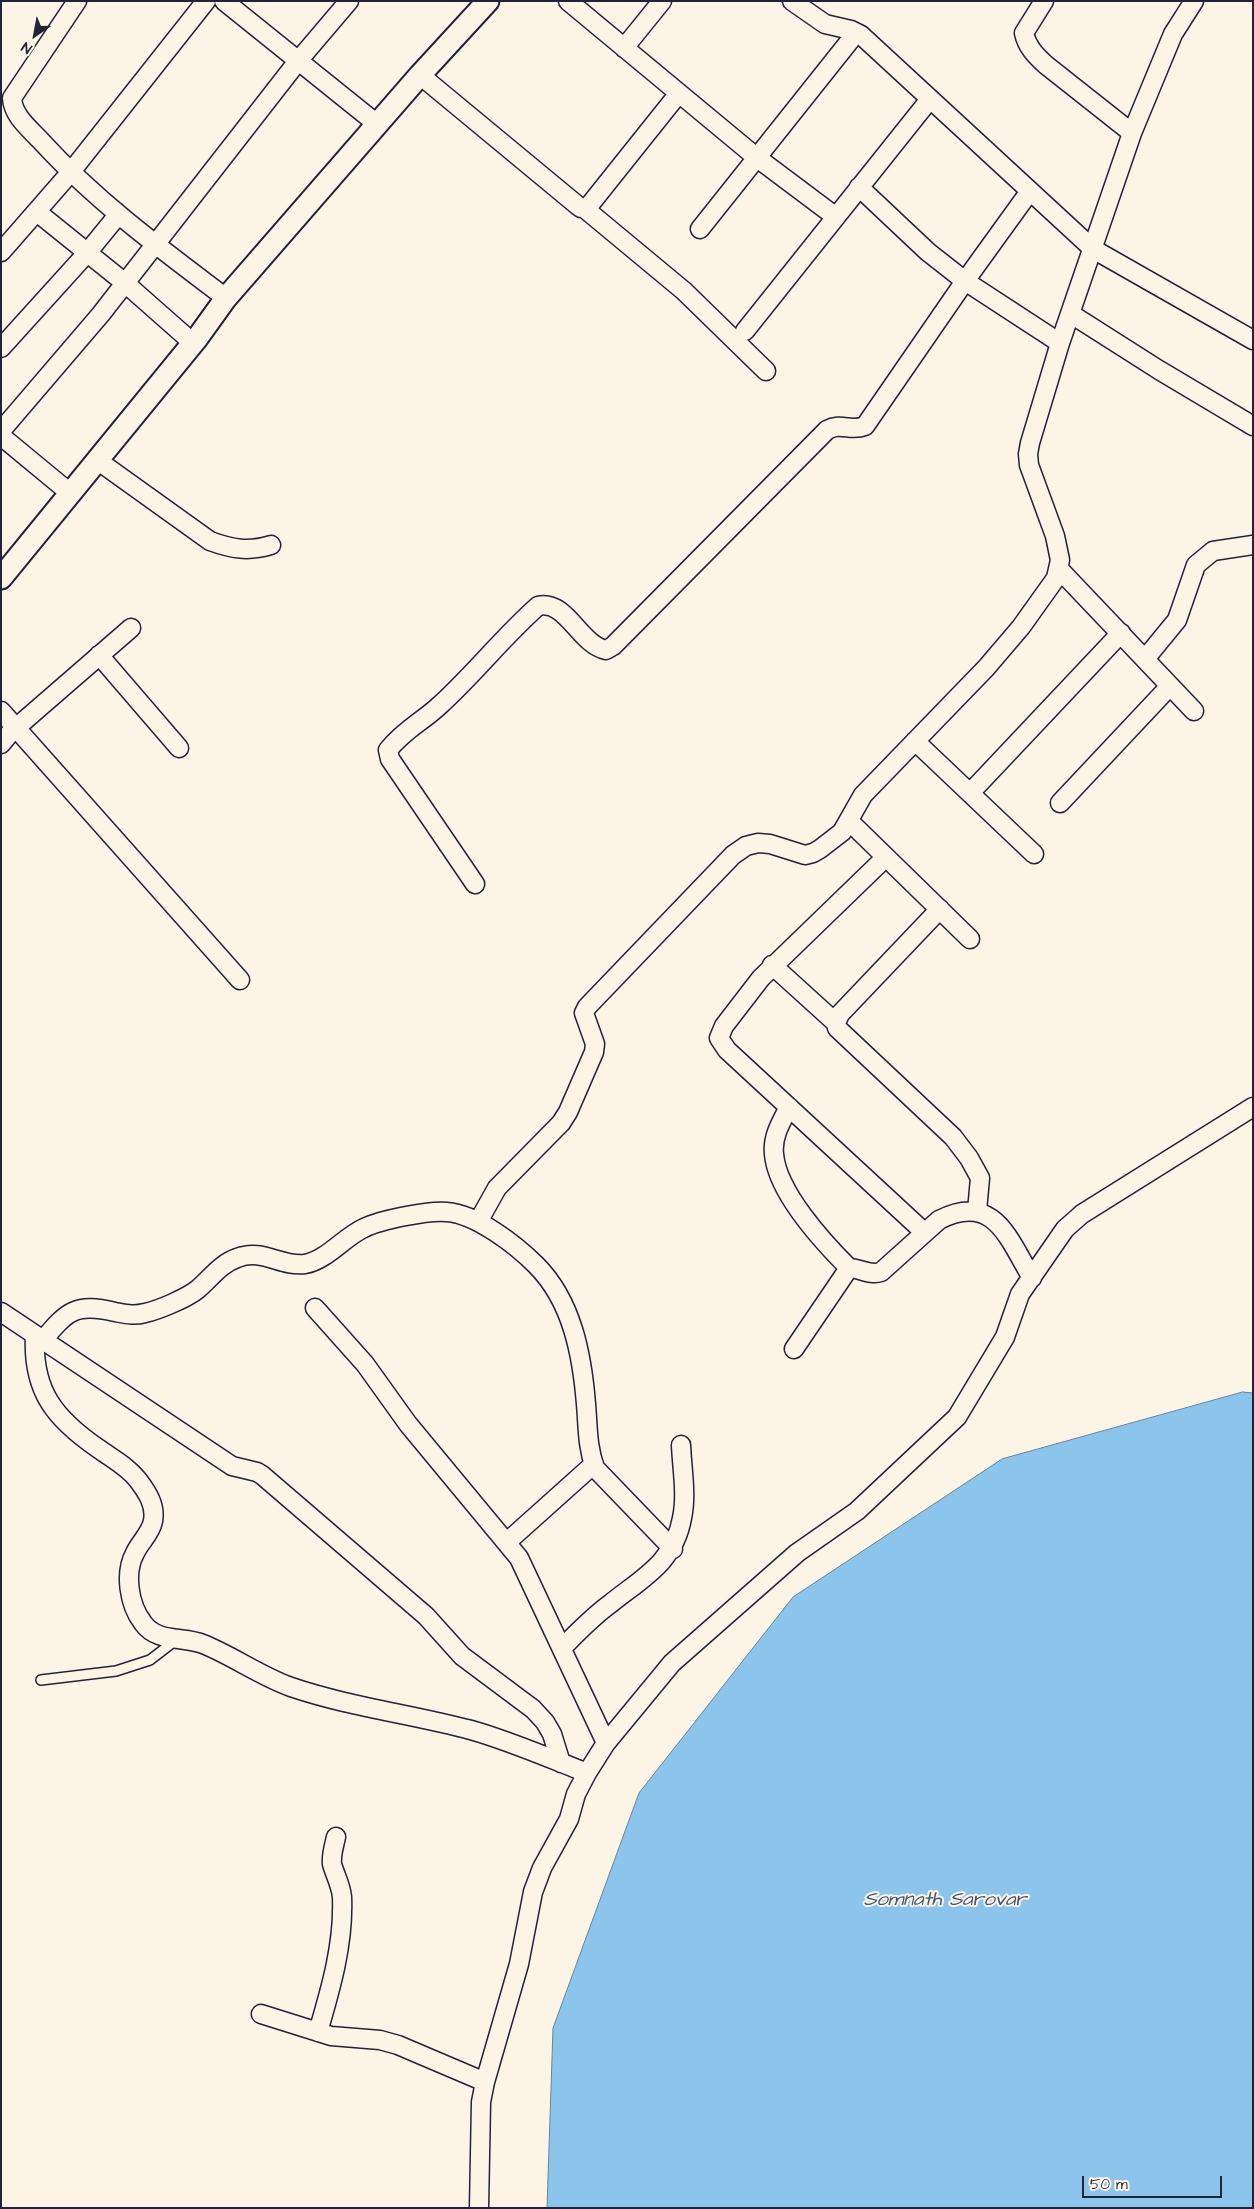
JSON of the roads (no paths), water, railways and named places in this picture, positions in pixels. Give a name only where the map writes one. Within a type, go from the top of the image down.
[{"type":"street","points":[[77,1],[7,103],[70,173],[118,215],[226,298]]},
{"type":"street","points":[[1,252],[70,173],[206,1]]},
{"type":"street","points":[[224,1],[378,124]]},
{"type":"street","points":[[1,431],[125,283],[298,60],[349,1]]},
{"type":"street","points":[[568,1],[756,157],[836,217]]},
{"type":"street","points":[[624,48],[662,1]]},
{"type":"street","points":[[792,1],[825,24],[856,33],[1093,249],[1253,340]]},
{"type":"street","points":[[1044,1],[1024,33],[1026,42],[1046,65],[1132,133]]},
{"type":"street","points":[[478,1222],[496,1188],[545,1140],[568,1112],[594,1052],[595,1044],[584,1013],[587,1007],[733,855],[746,846],[758,843],[770,844],[795,853],[813,853],[842,832],[863,795],[986,668],[1021,627],[1049,588],[1059,569],[1059,549],[1033,478],[1028,454],[1060,343],[1132,133],[1173,34],[1194,1]]},
{"type":"street","points":[[4,571],[70,494],[193,343],[226,298],[484,3]]},
{"type":"street","points":[[700,229],[856,33]]},
{"type":"street","points":[[420,76],[577,206],[584,208],[684,291],[766,370]]},
{"type":"street","points":[[584,208],[588,207],[679,93]]},
{"type":"street","points":[[745,331],[930,99]]},
{"type":"street","points":[[860,187],[920,245],[965,281],[1060,343]]},
{"type":"street","points":[[475,884],[390,759],[388,750],[409,728],[441,705],[538,606],[546,604],[560,611],[597,648],[606,650],[613,646],[827,430],[835,426],[854,429],[865,426],[1030,191]]},
{"type":"street","points":[[36,212],[125,283],[193,343]]},
{"type":"street","points":[[1,348],[87,253],[118,215]]},
{"type":"street","points":[[1071,314],[1159,370],[1253,426]]},
{"type":"street","points":[[1,436],[70,494]]},
{"type":"street","points":[[97,460],[210,541],[230,548],[247,550],[271,545]]},
{"type":"street","points":[[1145,659],[1177,620],[1196,565],[1213,551],[1253,545]]},
{"type":"street","points":[[1059,569],[1194,711]]},
{"type":"street","points":[[1,744],[16,728],[131,628]]},
{"type":"street","points":[[970,793],[1121,633]]},
{"type":"street","points":[[99,655],[179,748]]},
{"type":"street","points":[[1060,803],[1170,686]]},
{"type":"street","points":[[1,711],[240,980]]},
{"type":"street","points":[[915,741],[1034,854]]},
{"type":"street","points":[[849,821],[970,938]]},
{"type":"street","points":[[886,857],[772,965],[724,1026],[719,1038],[726,1050],[924,1232]]},
{"type":"street","points":[[836,1023],[840,1014],[940,909]]},
{"type":"street","points":[[772,965],[836,1023],[837,1028],[953,1137],[969,1158],[980,1178],[977,1211]]},
{"type":"street","points":[[789,1107],[777,1130],[774,1141],[777,1170],[786,1190],[807,1220],[821,1239],[849,1268],[858,1268],[873,1274],[881,1272],[939,1220],[948,1215],[977,1211],[989,1215],[996,1222],[1032,1278]]},
{"type":"street","points":[[479,2208],[481,2102],[484,2082],[519,1964],[533,1892],[542,1868],[569,1819],[576,1794],[606,1743],[672,1663],[797,1553],[857,1511],[957,1417],[1005,1337],[1020,1294],[1065,1229],[1078,1217],[1253,1107]]},
{"type":"street","points":[[587,1773],[469,1730],[371,1709],[291,1687],[271,1679],[201,1643],[176,1640],[153,1633],[144,1626],[136,1613],[130,1589],[129,1575],[135,1552],[151,1528],[153,1520],[151,1499],[136,1477],[124,1466],[85,1439],[64,1420],[46,1399],[38,1380],[34,1348],[39,1338],[77,1308],[90,1308],[136,1316],[148,1313],[191,1294],[224,1264],[248,1255],[260,1254],[289,1263],[305,1264],[320,1258],[364,1228],[428,1213],[448,1212],[478,1222],[519,1250],[537,1265],[558,1292],[579,1349],[586,1404],[587,1438],[594,1464],[603,1478],[673,1549]]},
{"type":"street","points":[[794,1350],[849,1268]]},
{"type":"street","points":[[315,1308],[365,1364],[416,1434],[519,1558],[606,1743]]},
{"type":"street","points":[[1,1312],[232,1466],[262,1475],[426,1616],[462,1656],[533,1709],[545,1722],[552,1734],[561,1763]]},
{"type":"street","points":[[562,1648],[592,1618],[648,1574],[673,1549],[682,1518],[684,1500],[681,1445]]},
{"type":"street","points":[[507,1542],[594,1464]]},
{"type":"street","points":[[318,2032],[331,1988],[340,1940],[342,1898],[332,1856],[336,1838]]},
{"type":"street","points":[[261,2014],[338,2037],[383,2041],[407,2048],[484,2082]]},
{"type":"lane","points":[[42,1680],[116,1671],[150,1660],[176,1640]]},
{"type":"water","name":"Somnath Sarovar","points":[[1243,1392],[1253,1393],[1253,2208],[547,2208],[553,2028],[639,1793],[793,1597],[1002,1459]]}]
